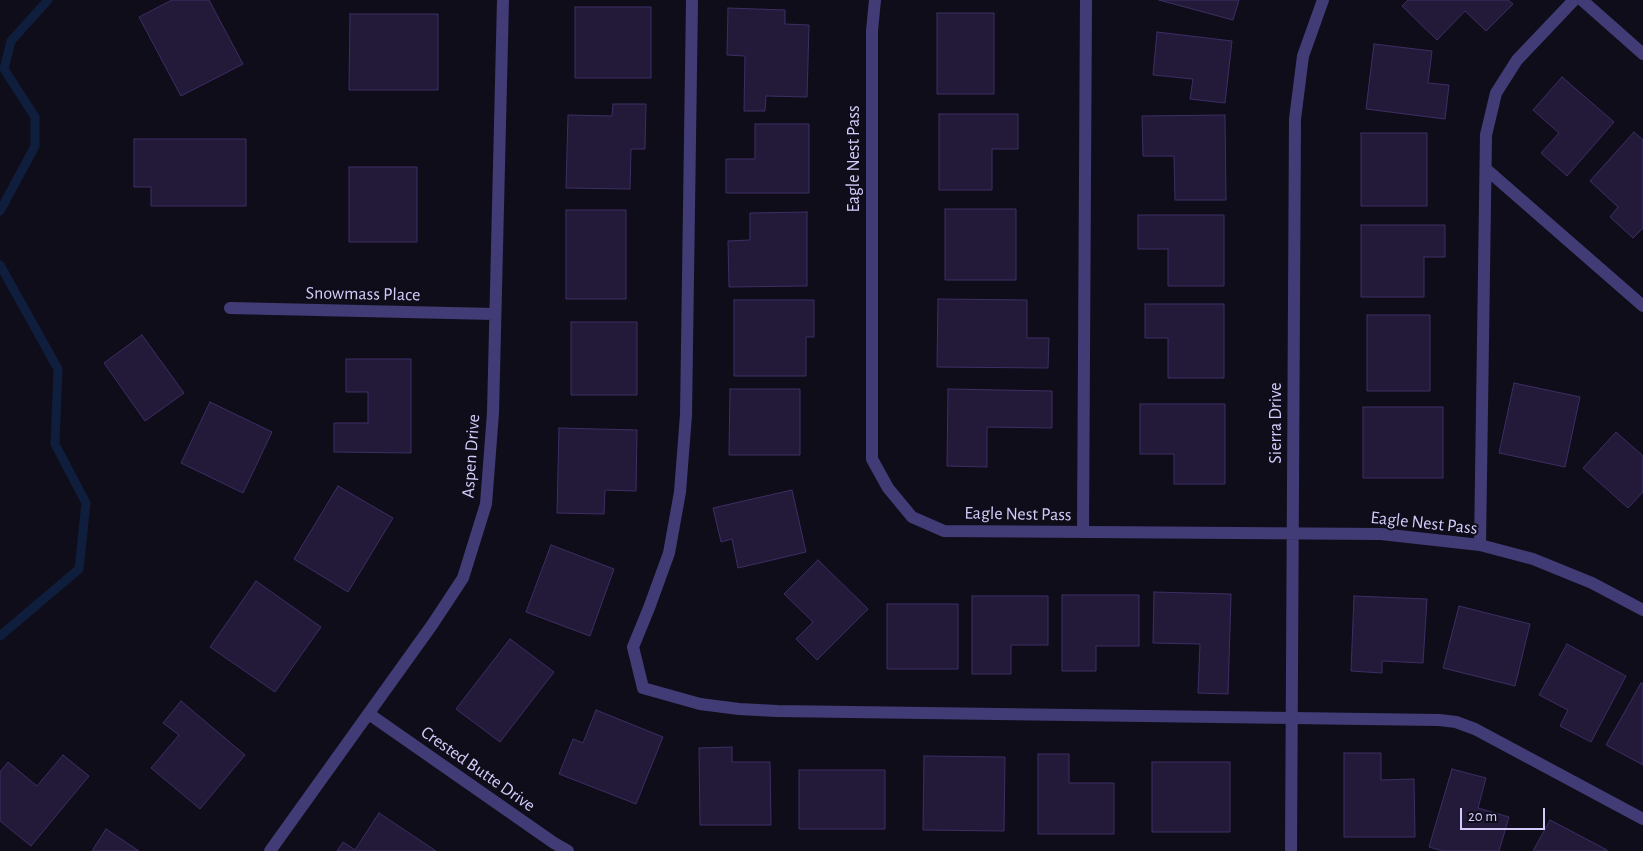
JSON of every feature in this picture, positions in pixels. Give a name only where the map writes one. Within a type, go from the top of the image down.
[{"type":"street","name":"Aspen Drive","points":[[270,851],[432,625],[463,578],[484,514],[493,413],[503,0]]},
{"type":"street","points":[[692,0],[686,415],[680,492],[669,553],[650,608],[633,647],[644,688],[700,704],[739,710],[1439,720],[1456,722],[1475,729],[1643,818]]},
{"type":"street","name":"Eagle Nest Pass","points":[[875,0],[872,31],[872,459],[888,488],[912,517],[944,531],[1381,534],[1480,545],[1533,559],[1592,583],[1643,610]]},
{"type":"street","points":[[1083,532],[1086,0]]},
{"type":"street","name":"Sierra Drive","points":[[1291,851],[1295,119],[1302,56],[1324,0]]},
{"type":"street","points":[[1480,545],[1486,135],[1496,93],[1516,60],[1574,0]]},
{"type":"street","points":[[1582,0],[1643,54]]},
{"type":"street","points":[[1486,168],[1643,306]]},
{"type":"street","name":"Snowmass Place","points":[[230,308],[494,314]]},
{"type":"street","name":"Crested Butte Drive","points":[[369,714],[568,851]]},
{"type":"building","points":[[172,0],[209,0],[243,64],[181,96],[139,17]]},
{"type":"building","points":[[1159,0],[1239,0],[1233,20]]},
{"type":"building","points":[[1408,0],[1508,0],[1513,4],[1486,31],[1465,11],[1437,40],[1402,6]]},
{"type":"building","points":[[575,7],[651,7],[651,78],[575,78]]},
{"type":"building","points":[[728,8],[785,10],[785,24],[809,25],[807,97],[766,96],[765,111],[744,111],[745,56],[727,55]]},
{"type":"building","points":[[937,13],[994,13],[994,94],[937,94]]},
{"type":"building","points":[[350,14],[438,14],[438,90],[349,90]]},
{"type":"building","points":[[1157,32],[1232,41],[1225,103],[1190,99],[1193,79],[1153,75]]},
{"type":"building","points":[[1374,44],[1432,51],[1428,83],[1449,85],[1445,119],[1366,109]]},
{"type":"building","points":[[1562,77],[1614,122],[1567,176],[1541,153],[1559,133],[1533,110]]},
{"type":"building","points":[[613,104],[646,104],[645,149],[631,149],[630,189],[566,188],[568,115],[612,116]]},
{"type":"building","points":[[939,114],[1018,114],[1018,149],[992,149],[992,190],[939,190]]},
{"type":"building","points":[[1225,115],[1226,200],[1175,200],[1174,156],[1143,156],[1142,116]]},
{"type":"building","points":[[755,124],[809,124],[809,193],[726,193],[726,159],[755,159]]},
{"type":"building","points":[[1634,132],[1643,140],[1643,228],[1633,238],[1610,217],[1618,207],[1590,181]]},
{"type":"building","points":[[1361,133],[1427,133],[1427,206],[1361,206]]},
{"type":"building","points":[[134,139],[246,139],[246,206],[151,206],[151,187],[134,187]]},
{"type":"building","points":[[349,167],[417,167],[417,242],[349,242]]},
{"type":"building","points":[[945,209],[1016,209],[1016,280],[945,280]]},
{"type":"building","points":[[566,210],[626,210],[626,299],[566,299]]},
{"type":"building","points":[[807,212],[807,286],[729,287],[728,241],[750,240],[750,213]]},
{"type":"building","points":[[1138,215],[1224,215],[1224,286],[1168,286],[1168,249],[1138,249]]},
{"type":"building","points":[[1361,225],[1445,225],[1445,257],[1424,257],[1424,297],[1361,297]]},
{"type":"building","points":[[938,299],[1027,300],[1027,338],[1049,338],[1048,368],[937,367]]},
{"type":"building","points":[[734,300],[814,300],[814,337],[806,337],[806,376],[734,376]]},
{"type":"building","points":[[1145,304],[1224,304],[1224,378],[1168,378],[1168,338],[1145,338]]},
{"type":"building","points":[[1367,315],[1430,315],[1430,391],[1367,391]]},
{"type":"building","points":[[571,322],[637,322],[637,395],[571,395]]},
{"type":"building","points":[[142,335],[184,393],[145,421],[104,363]]},
{"type":"building","points":[[346,359],[411,359],[411,453],[334,452],[334,423],[368,423],[368,392],[346,392]]},
{"type":"building","points":[[1514,383],[1580,397],[1565,467],[1499,453]]},
{"type":"building","points":[[730,389],[800,389],[800,455],[729,455]]},
{"type":"building","points":[[948,389],[1052,391],[1052,428],[987,427],[987,467],[947,466]]},
{"type":"building","points":[[210,402],[272,432],[243,493],[181,463]]},
{"type":"building","points":[[1140,404],[1225,404],[1225,484],[1174,484],[1174,454],[1140,454]]},
{"type":"building","points":[[1363,407],[1443,407],[1443,478],[1363,478]]},
{"type":"building","points":[[559,428],[637,430],[636,491],[605,490],[604,514],[557,513]]},
{"type":"building","points":[[1616,432],[1643,456],[1643,492],[1628,508],[1583,468]]},
{"type":"building","points":[[338,486],[393,518],[348,592],[294,559]]},
{"type":"building","points":[[792,490],[806,552],[738,568],[732,539],[721,542],[713,508]]},
{"type":"building","points":[[551,545],[614,569],[590,636],[526,612]]},
{"type":"building","points":[[818,560],[868,609],[817,660],[796,639],[813,622],[784,594]]},
{"type":"building","points":[[256,581],[321,627],[275,692],[210,647]]},
{"type":"building","points":[[1154,592],[1231,594],[1228,694],[1198,693],[1200,644],[1153,643]]},
{"type":"building","points":[[1062,595],[1139,595],[1139,646],[1096,646],[1096,671],[1062,671]]},
{"type":"building","points":[[972,596],[1048,596],[1048,645],[1011,645],[1011,674],[972,674]]},
{"type":"building","points":[[1354,596],[1427,599],[1423,663],[1382,661],[1382,673],[1351,671]]},
{"type":"building","points":[[887,604],[958,604],[958,669],[887,669]]},
{"type":"building","points":[[1459,606],[1530,624],[1515,686],[1443,668]]},
{"type":"building","points":[[510,639],[554,672],[500,742],[456,709]]},
{"type":"building","points":[[1567,644],[1626,676],[1591,742],[1560,726],[1568,710],[1539,695]]},
{"type":"building","points":[[1641,683],[1643,684],[1643,765],[1606,745]]},
{"type":"building","points":[[181,701],[245,755],[200,809],[151,768],[179,735],[163,723]]},
{"type":"building","points":[[596,710],[663,737],[636,804],[559,774],[573,739],[583,743]]},
{"type":"building","points":[[732,747],[732,762],[770,762],[771,825],[700,825],[699,748]]},
{"type":"building","points":[[1344,753],[1381,753],[1381,780],[1414,779],[1415,837],[1344,837]]},
{"type":"building","points":[[1038,754],[1069,754],[1069,783],[1114,783],[1114,834],[1038,834]]},
{"type":"building","points":[[63,755],[89,776],[31,846],[0,821],[0,772],[8,762],[37,786]]},
{"type":"building","points":[[924,756],[1005,757],[1004,831],[923,830]]},
{"type":"building","points":[[1152,762],[1230,762],[1230,832],[1152,832]]},
{"type":"building","points":[[1452,769],[1486,778],[1478,808],[1509,817],[1499,851],[1443,851],[1429,847]]},
{"type":"building","points":[[799,770],[885,770],[885,829],[799,829]]},
{"type":"building","points":[[379,813],[436,851],[337,851],[343,842],[355,850]]},
{"type":"building","points":[[1550,820],[1607,850],[1607,851],[1533,851]]},
{"type":"building","points":[[106,829],[139,851],[92,851]]},
{"type":"waterway","points":[[0,211],[35,146],[35,117],[4,69],[11,41],[48,0]]},
{"type":"waterway","points":[[0,265],[58,369],[55,444],[86,503],[79,569],[0,636]]}]
